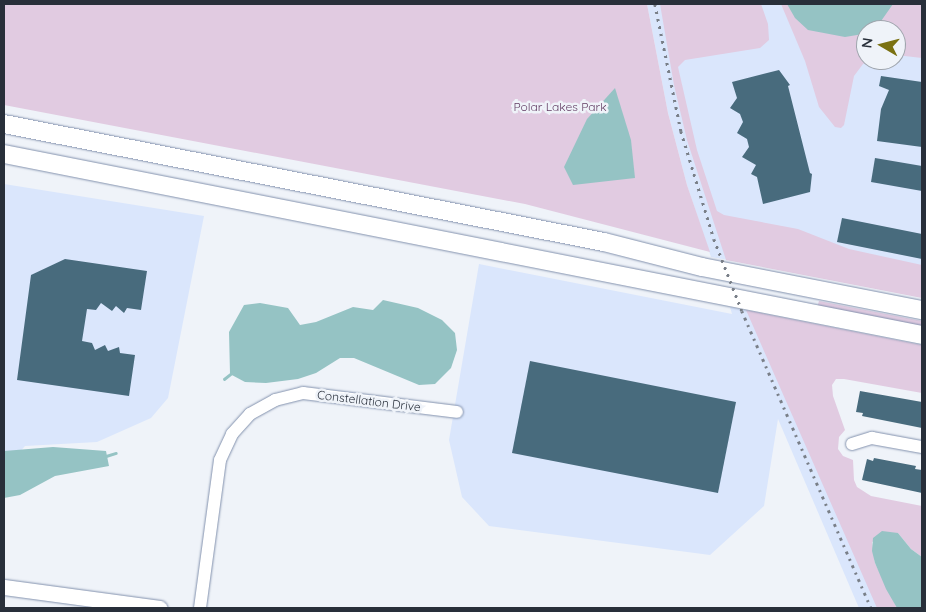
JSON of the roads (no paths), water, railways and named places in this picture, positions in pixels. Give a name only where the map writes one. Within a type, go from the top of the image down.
[{"type":"highway","points":[[4,124],[604,242],[702,267],[922,310]]},
{"type":"highway","points":[[4,154],[922,335]]},
{"type":"main road","points":[[4,587],[160,608]]},
{"type":"street","name":"Constellation Drive","points":[[200,608],[220,460],[232,434],[250,414],[275,400],[303,393],[457,412]]},
{"type":"street","points":[[852,444],[872,438],[922,447]]},
{"type":"waterway","points":[[224,379],[233,372]]},
{"type":"waterway","points":[[106,456],[116,453]]},
{"type":"railway","points":[[655,4],[681,131],[714,239],[742,311],[871,608]]},
{"type":"park label","name":"Polar Lakes Park","points":[[560,107]]}]
